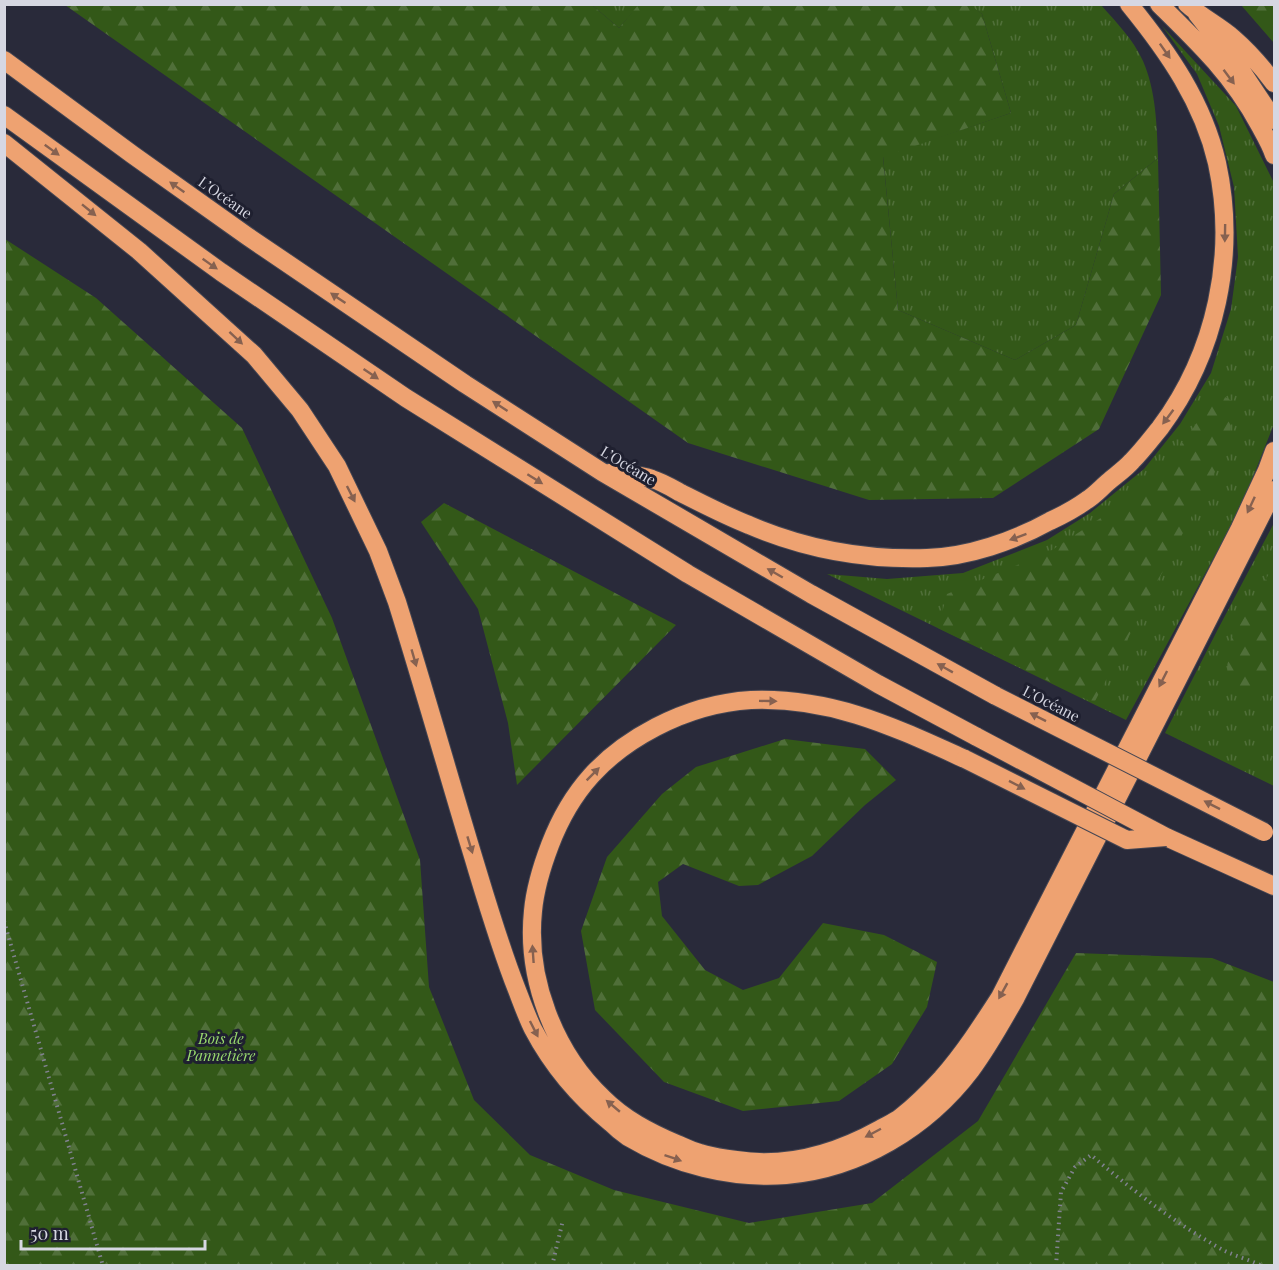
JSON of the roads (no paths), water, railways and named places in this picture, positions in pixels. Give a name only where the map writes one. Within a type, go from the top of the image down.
[{"type":"highway","points":[[602,472],[652,478],[720,513],[785,539],[864,556],[930,558],[967,552],[1030,532],[1088,500],[1133,461],[1174,409],[1202,354],[1220,291],[1225,227],[1217,163],[1195,100],[1178,69],[1129,4]]},
{"type":"highway","points":[[1159,4],[1226,73],[1255,117],[1275,155]]},
{"type":"highway","points":[[1192,9],[1232,37],[1275,83]]},
{"type":"highway","points":[[1192,9],[1238,66],[1275,120]]},
{"type":"highway","name":"L’Océane","points":[[4,60],[247,236],[465,384],[602,472],[810,594],[996,696],[1269,834]]},
{"type":"highway","points":[[4,116],[220,272],[415,404],[688,574],[868,678],[1166,837],[1275,886]]},
{"type":"highway","points":[[4,142],[140,251],[203,307],[254,355],[300,410],[337,466],[382,561],[404,623],[506,962],[533,1029],[557,1068],[589,1106],[626,1136],[664,1156],[703,1169],[765,1177],[801,1174],[844,1163],[868,1153],[921,1121],[945,1100],[970,1071],[1016,997],[1275,490]]},
{"type":"highway","points":[[1166,837],[1127,840],[965,759],[907,733],[861,716],[797,702],[772,700],[722,704],[669,720],[616,751],[587,779],[570,804],[556,829],[545,857],[533,910],[533,960],[539,988],[561,1042],[576,1066],[601,1096],[646,1131],[700,1154],[756,1163],[817,1156],[845,1147],[900,1118],[942,1078],[967,1047],[1000,997],[1240,528],[1275,451]]},
{"type":"park label","name":"Bois de Pannetière","points":[[221,1048]]}]
